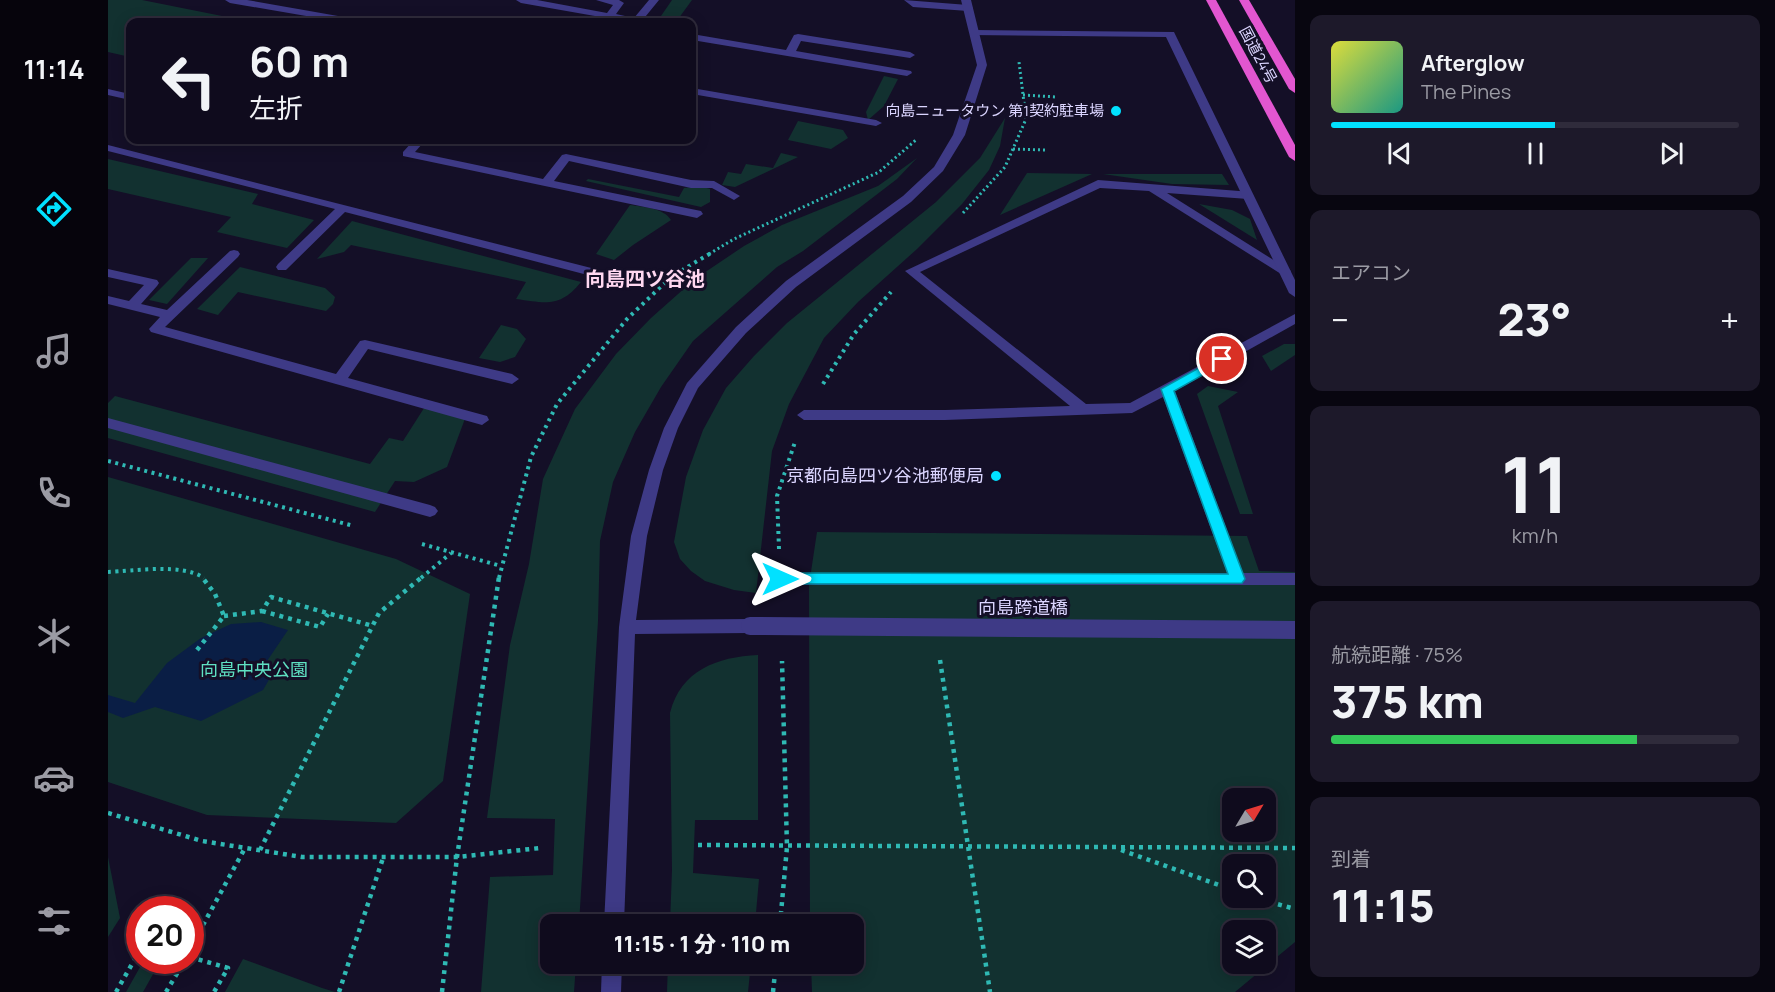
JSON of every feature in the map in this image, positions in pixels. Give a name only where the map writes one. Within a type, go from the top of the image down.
[{"type":"highway","points":[[1198,0],[1232,61],[1259,89]]},
{"type":"highway","name":"国道24号","points":[[1211,0],[1295,157]]},
{"type":"highway","name":"国道24号","points":[[1244,0],[1295,89]]},
{"type":"street","points":[[230,0],[332,18]]},
{"type":"street","points":[[520,0],[618,18]]},
{"type":"street","points":[[601,0],[619,3],[609,16]]},
{"type":"street","points":[[640,18],[654,0]]},
{"type":"street","points":[[614,914],[627,627],[639,537],[656,470],[671,428],[692,386],[741,330],[791,284],[907,199],[939,169],[959,135],[982,65],[967,4],[913,4],[909,0]]},
{"type":"street","points":[[974,33],[1170,34],[1295,293]]},
{"type":"street","points":[[789,54],[798,37],[910,55]]},
{"type":"street","points":[[696,39],[907,73]]},
{"type":"street","points":[[108,92],[126,96]]},
{"type":"street","points":[[696,92],[876,123]]},
{"type":"street","points":[[416,144],[407,154],[698,214]]},
{"type":"street","points":[[108,148],[603,275]]},
{"type":"street","points":[[546,183],[566,157],[691,184],[714,184],[734,196]]},
{"type":"street","points":[[1083,409],[911,271],[1098,184],[1248,195]]},
{"type":"street","points":[[1151,188],[1285,271]]},
{"type":"street","points":[[282,267],[343,208]]},
{"type":"street","points":[[234,254],[156,329],[482,420]]},
{"type":"street","points":[[108,273],[153,283],[132,305]]},
{"type":"street","points":[[108,300],[170,315]]},
{"type":"street","points":[[804,415],[945,416],[1132,408],[1295,318]]},
{"type":"street","points":[[339,380],[365,344],[512,379]]},
{"type":"street","points":[[1167,389],[1237,579]]},
{"type":"street","points":[[108,423],[430,511]]},
{"type":"street","points":[[780,579],[1295,579]]},
{"type":"street","name":"向島跨道橋","points":[[627,627],[1295,630]]},
{"type":"street","points":[[610,992],[611,974]]},
{"type":"path","points":[[958,219],[1005,167],[1026,118],[1017,57]]},
{"type":"path","points":[[1023,95],[1057,97]]},
{"type":"path","points":[[442,992],[457,857],[501,566],[531,457],[557,404],[627,319],[672,276],[734,239],[879,172],[915,142],[921,133]]},
{"type":"path","points":[[1013,149],[1045,150]]},
{"type":"path","points":[[780,579],[777,496],[804,415],[854,333],[911,271]]},
{"type":"path","points":[[108,461],[362,528]]},
{"type":"path","points":[[419,543],[501,566]]},
{"type":"path","points":[[260,850],[379,613],[452,553]]},
{"type":"path","points":[[108,572],[190,571],[202,576],[221,606],[224,616]]},
{"type":"path","points":[[262,611],[271,597],[373,626]]},
{"type":"path","points":[[197,650],[224,616],[262,611],[320,627],[328,614]]},
{"type":"path","points":[[938,649],[970,847],[990,992]]},
{"type":"path","points":[[781,914],[787,847],[782,660]]},
{"type":"path","points":[[108,813],[191,838],[302,858],[457,857],[540,848]]},
{"type":"path","points":[[698,845],[1295,848]]},
{"type":"path","points":[[204,923],[244,848]]},
{"type":"path","points":[[1118,848],[1222,886]]},
{"type":"path","points":[[339,992],[383,858]]},
{"type":"path","points":[[1276,904],[1295,909]]},
{"type":"path","points":[[204,961],[228,968],[214,992]]},
{"type":"path","points":[[116,992],[126,974]]},
{"type":"path","points":[[166,992],[177,974]]},
{"type":"path","points":[[773,992],[775,974]]},
{"type":"green space","points":[[108,0],[142,0],[232,18],[126,18],[126,56],[108,52]]},
{"type":"green space","points":[[672,0],[692,0],[679,18],[663,18],[661,16]]},
{"type":"green space","points":[[884,76],[898,79],[884,106],[868,120],[866,112]]},
{"type":"green space","points":[[1005,118],[1000,146],[989,170],[962,204],[917,249],[858,302],[824,338],[789,404],[772,451],[756,593],[734,590],[705,581],[680,559],[674,542],[686,477],[703,430],[726,388],[787,323],[936,202],[980,158]]},
{"type":"green space","points":[[798,121],[843,130],[848,138],[831,149],[788,140]]},
{"type":"green space","points":[[781,153],[798,157],[735,187],[722,185],[728,172],[741,174],[746,164],[773,168]]},
{"type":"green space","points":[[917,158],[897,179],[803,251],[777,267],[693,341],[661,387],[635,432],[613,482],[600,541],[598,621],[580,914],[540,914],[540,974],[575,974],[574,992],[481,992],[490,877],[553,875],[555,819],[487,818],[510,645],[529,564],[543,479],[575,409],[616,354],[651,318],[695,279],[744,246],[782,225],[878,186]]},
{"type":"green space","points":[[108,159],[258,194],[252,204],[314,220],[287,248],[217,232],[231,217],[108,189]]},
{"type":"green space","points":[[1027,173],[1092,174],[1000,215]]},
{"type":"green space","points":[[1103,174],[1222,174],[1229,185],[1172,184]]},
{"type":"green space","points":[[588,179],[679,197],[684,188],[700,186],[710,189],[710,202],[701,207],[586,181]]},
{"type":"green space","points":[[1199,204],[1232,210],[1250,219],[1257,240]]},
{"type":"green space","points":[[630,205],[658,211],[671,220],[614,260],[596,254]]},
{"type":"green space","points":[[352,221],[581,282],[559,300],[536,302],[516,299],[526,282],[351,245],[344,252],[317,259]]},
{"type":"green space","points":[[191,258],[208,258],[167,304],[149,300]]},
{"type":"green space","points":[[240,267],[325,288],[335,297],[333,304],[326,311],[238,292],[218,315],[197,309]]},
{"type":"green space","points":[[501,325],[517,329],[526,339],[515,357],[500,362],[479,358]]},
{"type":"green space","points":[[1284,344],[1295,344],[1295,355],[1271,371],[1262,356]]},
{"type":"green space","points":[[1208,386],[1238,392],[1218,406],[1253,514],[1240,514],[1197,394]]},
{"type":"green space","points":[[115,396],[370,464],[389,438],[403,441],[426,405],[466,416],[447,467],[414,482],[395,481],[375,512],[108,438],[108,403]]},
{"type":"green space","name":"向島中央公園","points":[[108,477],[396,559],[470,594],[443,781],[396,823],[207,815],[108,782]]},
{"type":"green space","points":[[817,532],[1247,536],[1259,571],[1295,572],[1295,942],[1276,958],[1276,920],[1222,920],[1222,974],[1257,974],[1235,992],[812,992],[811,974],[864,974],[864,914],[810,914],[809,585]]},
{"type":"green space","points":[[758,655],[758,820],[695,820],[693,873],[759,879],[756,914],[670,914],[670,713],[675,698],[692,676],[715,663]]},
{"type":"green space","points":[[108,857],[120,918],[108,937]]},
{"type":"green space","points":[[243,959],[322,988],[335,992],[225,992]]},
{"type":"green space","points":[[136,974],[153,974],[143,992],[126,992]]},
{"type":"green space","points":[[668,974],[750,974],[748,992],[667,992]]},
{"type":"water","points":[[261,622],[288,630],[263,667],[274,671],[263,690],[201,721],[155,707],[123,718],[108,712],[108,695],[135,703],[167,663],[201,638],[231,624]]},
{"type":"place","name":"向島ニュータウン 第1契約駐車場","points":[[1116,111]]},
{"type":"place","name":"京都向島四ツ谷池郵便局","points":[[996,476]]},
{"type":"district","name":"向島四ツ谷池","points":[[645,279]]},
{"type":"route","points":[[780,579],[1237,579],[1167,389],[1222,359]]}]
